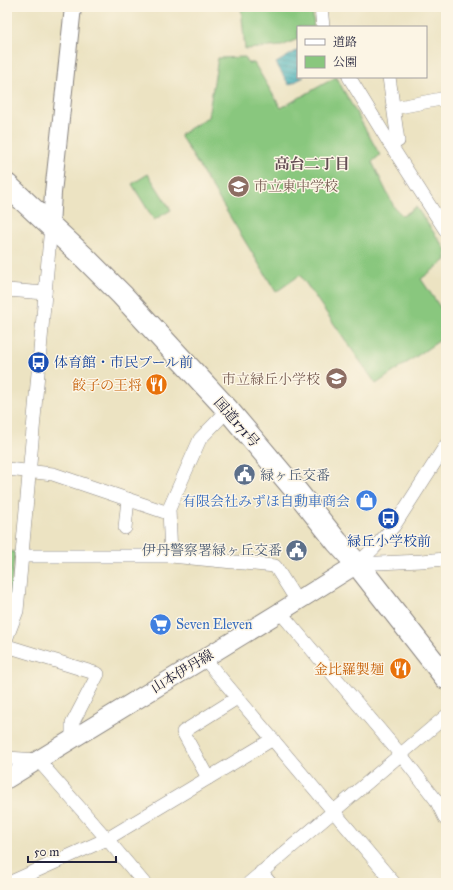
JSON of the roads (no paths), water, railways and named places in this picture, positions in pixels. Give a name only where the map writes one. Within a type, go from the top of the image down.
[{"type":"highway","name":"国道171号","points":[[7,185],[84,257],[228,410],[337,542],[357,564],[446,678]]},
{"type":"main road","name":"山本伊丹線","points":[[7,779],[357,564]]},
{"type":"street","points":[[7,637],[17,611],[53,193],[73,7]]},
{"type":"street","points":[[321,7],[323,26]]},
{"type":"street","points":[[350,78],[446,231]]},
{"type":"street","points":[[389,78],[398,141],[390,144]]},
{"type":"street","points":[[394,108],[446,98]]},
{"type":"street","points":[[7,290],[45,293]]},
{"type":"street","points":[[171,556],[168,513],[200,439],[228,410]]},
{"type":"street","points":[[357,564],[394,526],[446,445]]},
{"type":"street","points":[[7,469],[53,474],[168,513]]},
{"type":"street","points":[[125,528],[128,499]]},
{"type":"street","points":[[21,556],[171,556],[275,566],[297,601]]},
{"type":"street","points":[[357,564],[446,559]]},
{"type":"street","points":[[280,612],[436,800],[446,820]]},
{"type":"street","points":[[7,646],[98,674],[72,724],[72,739]]},
{"type":"street","points":[[204,658],[394,883]]},
{"type":"street","points":[[208,778],[183,732],[237,698]]},
{"type":"street","points":[[249,883],[332,811],[446,716]]},
{"type":"street","points":[[9,883],[108,839],[273,739]]},
{"type":"street","points":[[7,758],[38,760],[108,839],[144,883]]},
{"type":"street","points":[[261,872],[270,883]]},
{"type":"water","points":[[297,51],[297,78],[302,78],[289,85],[276,63]]},
{"type":"place","name":"市立東中学校","points":[[238,186]]},
{"type":"place","name":"体育館・市民プール前","points":[[39,362]]},
{"type":"place","name":"市立緑丘小学校","points":[[336,379]]},
{"type":"place","name":"餃子の王将","points":[[157,385]]},
{"type":"place","name":"緑ヶ丘交番","points":[[245,475]]},
{"type":"place","name":"有限会社みずほ自動車商会","points":[[366,501]]},
{"type":"place","name":"緑丘小学校前","points":[[389,519]]},
{"type":"place","name":"伊丹警察署緑ヶ丘交番","points":[[297,550]]},
{"type":"place","name":"Seven Eleven","points":[[160,624]]},
{"type":"place","name":"金比羅製麺","points":[[400,669]]},
{"type":"district","name":"高台二丁目","points":[[312,164]]}]
